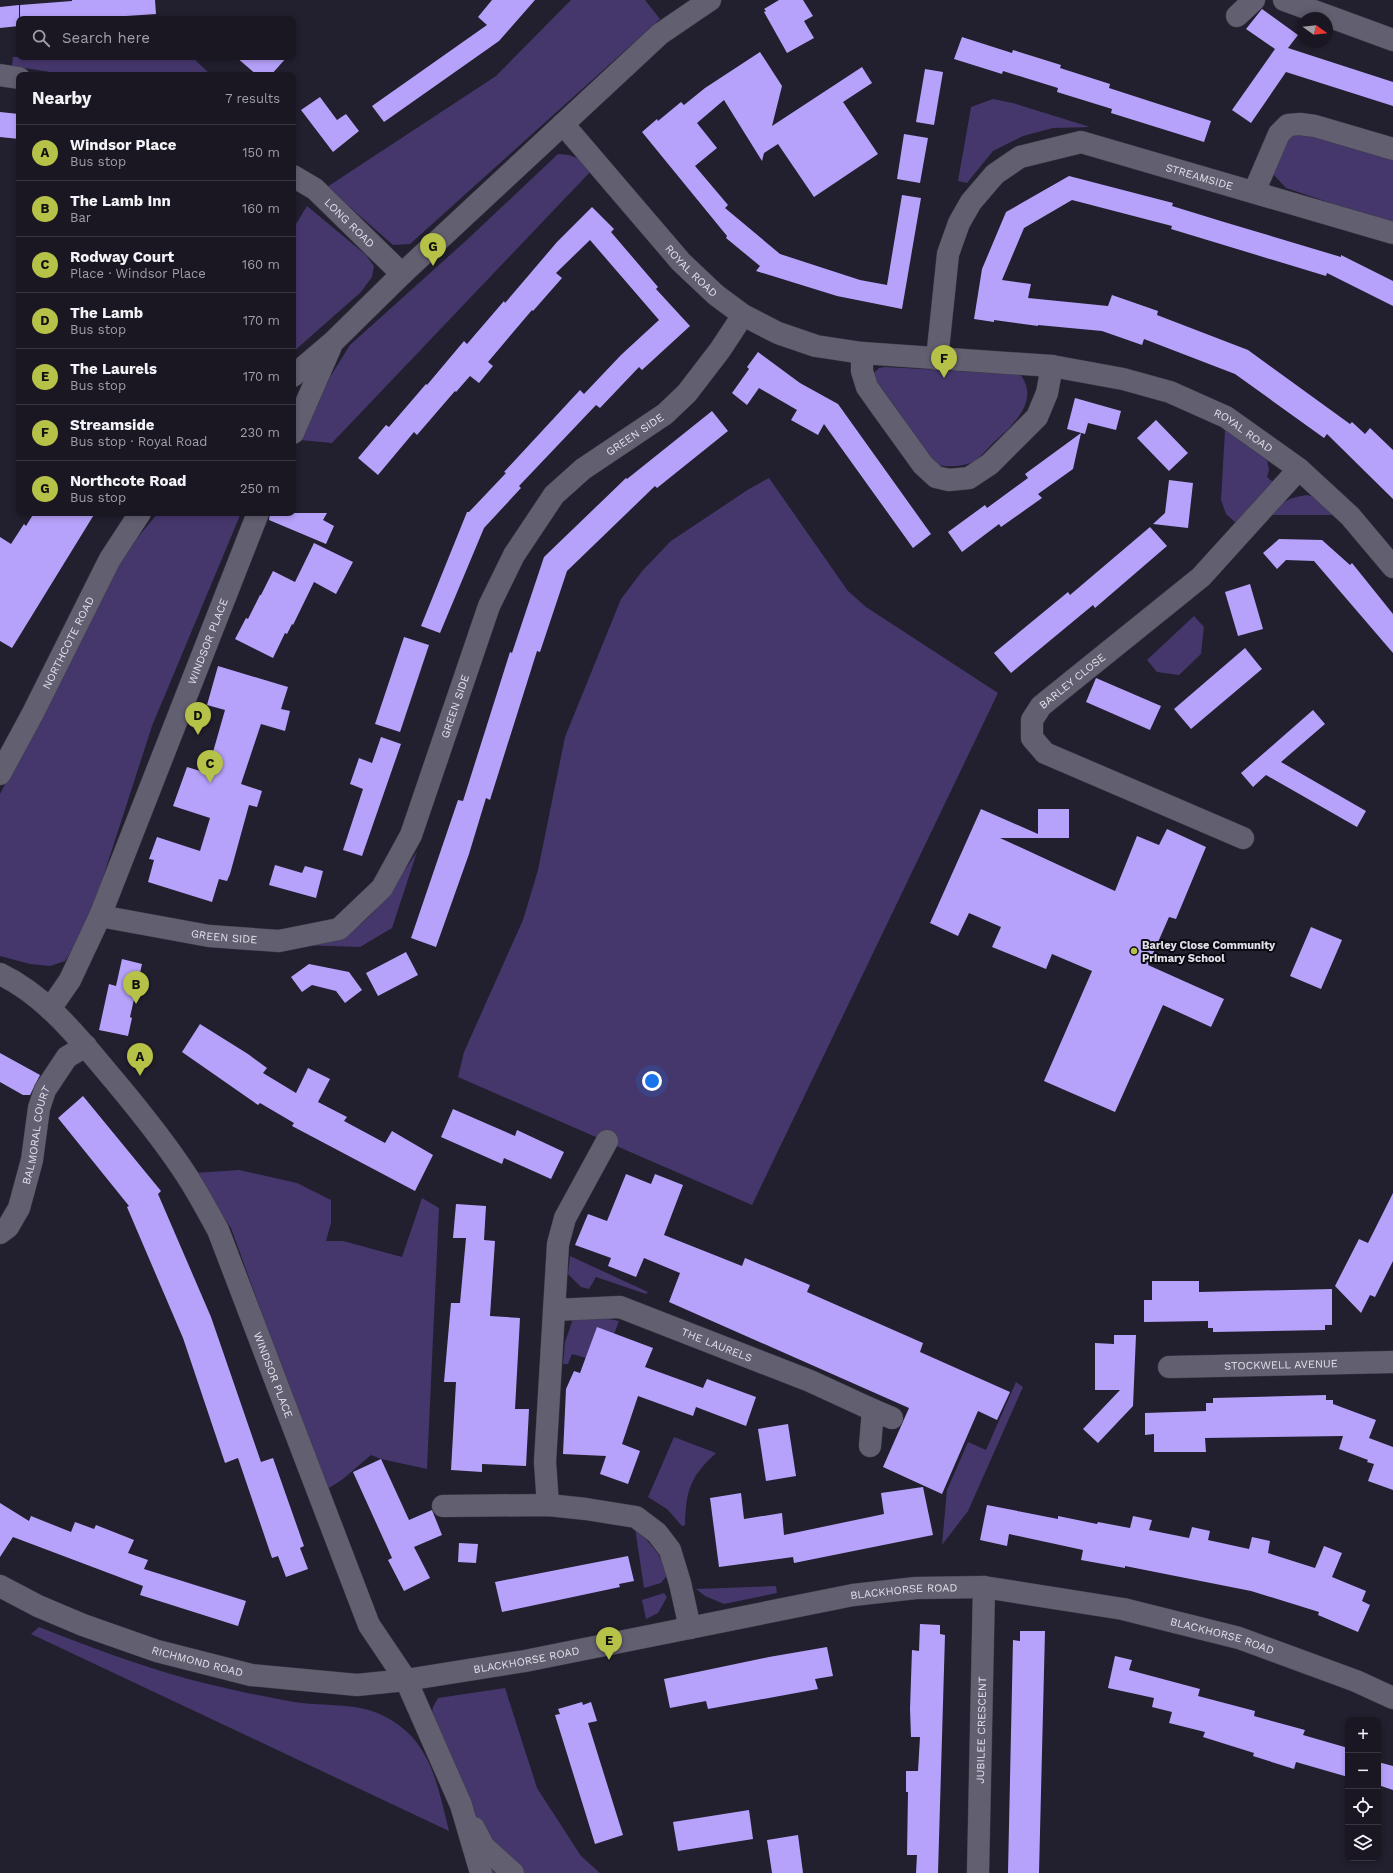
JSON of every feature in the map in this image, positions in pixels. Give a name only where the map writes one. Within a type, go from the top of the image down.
[{"type":"street","points":[[296,373],[334,341],[402,274],[500,185],[660,34],[710,0]]},
{"type":"street","points":[[1237,16],[1254,0]]},
{"type":"street","points":[[1284,0],[1393,40]]},
{"type":"street","points":[[0,75],[16,78]]},
{"type":"street","name":"ROYAL ROAD","points":[[563,124],[690,271],[716,295],[743,315],[778,333],[816,346],[862,354],[1052,366],[1123,379],[1170,392],[1226,417],[1299,470],[1350,516],[1393,567]]},
{"type":"street","points":[[1254,192],[1279,134],[1288,126],[1300,124],[1315,126],[1393,149]]},
{"type":"street","name":"STREAMSIDE","points":[[937,359],[948,254],[959,223],[971,202],[995,174],[1020,157],[1081,142],[1393,233]]},
{"type":"street","name":"LONG ROAD","points":[[296,178],[314,190],[402,274]]},
{"type":"street","name":"GREEN SIDE","points":[[100,916],[209,936],[279,941],[339,929],[382,888],[411,835],[489,606],[514,555],[554,495],[583,469],[665,414],[687,393],[720,350],[743,315]]},
{"type":"street","points":[[296,426],[334,341]]},
{"type":"street","points":[[862,354],[862,371],[867,387],[922,465],[936,477],[949,480],[969,478],[990,464],[1037,417],[1047,392],[1052,366]]},
{"type":"street","name":"BARLEY CLOSE","points":[[1243,838],[1045,753],[1032,738],[1032,720],[1041,706],[1201,577],[1299,470]]},
{"type":"street","name":"NORTHCOTE ROAD","points":[[0,774],[33,713],[110,559],[138,516]]},
{"type":"street","name":"WINDSOR PLACE","points":[[50,1009],[70,980],[100,916],[257,516]]},
{"type":"street","name":"WINDSOR PLACE","points":[[0,974],[13,980],[35,995],[86,1046],[131,1101],[183,1170],[218,1230],[369,1625],[406,1680],[461,1805]]},
{"type":"street","name":"BALMORAL COURT","points":[[0,1233],[8,1227],[19,1208],[32,1160],[39,1108],[45,1090],[67,1057],[86,1046]]},
{"type":"street","points":[[548,1506],[546,1462],[558,1244],[565,1218],[607,1141]]},
{"type":"street","name":"THE LAURELS","points":[[554,1310],[620,1307],[810,1381],[883,1414],[870,1446]]},
{"type":"street","name":"STOCKWELL AVENUE","points":[[1170,1367],[1393,1362]]},
{"type":"street","points":[[443,1506],[548,1506],[586,1509],[636,1518],[656,1533],[670,1550],[680,1583],[690,1628]]},
{"type":"street","name":"RICHMOND ROAD","points":[[0,1586],[38,1606],[98,1630],[158,1651],[251,1675],[357,1685],[406,1680]]},
{"type":"street","name":"BLACKHORSE ROAD","points":[[406,1680],[525,1661],[853,1595],[916,1588],[984,1587],[1123,1609],[1239,1638],[1356,1681],[1393,1698]]},
{"type":"street","name":"JUBILEE CRESCENT","points":[[978,1873],[984,1587]]},
{"type":"street","points":[[461,1805],[481,1873]]},
{"type":"street","points":[[461,1805],[484,1847],[513,1873]]},
{"type":"shaded area","points":[[571,0],[645,0],[660,19],[410,244],[393,245],[327,187],[496,76]]},
{"type":"shaded area","points":[[13,57],[16,57],[16,60],[195,60],[208,72],[50,72],[12,66]]},
{"type":"shaded area","points":[[993,99],[1013,103],[1090,127],[1053,128],[1023,136],[993,151],[967,183],[958,181],[971,107]]},
{"type":"shaded area","points":[[1297,130],[1393,150],[1393,224],[1286,188],[1274,175],[1273,160],[1282,140]]},
{"type":"shaded area","points":[[558,154],[569,155],[577,158],[591,171],[332,443],[300,440],[330,377],[350,345],[470,237]]},
{"type":"shaded area","points":[[307,206],[366,255],[374,266],[372,277],[361,292],[296,349],[296,224]]},
{"type":"shaded area","points":[[885,367],[1020,374],[1026,384],[1026,403],[1022,412],[1008,429],[976,460],[960,466],[937,465],[875,385],[874,373],[879,368]]},
{"type":"shaded area","points":[[1225,430],[1267,459],[1269,470],[1267,477],[1273,482],[1237,524],[1226,514],[1221,500]]},
{"type":"shaded area","points":[[769,478],[848,591],[866,607],[998,693],[752,1205],[458,1077],[464,1052],[523,920],[538,870],[565,737],[621,599],[643,570],[671,541],[749,489]]},
{"type":"shaded area","points":[[1307,495],[1318,498],[1334,515],[1272,515],[1287,500]]},
{"type":"shaded area","points":[[156,516],[240,516],[152,726],[96,899],[83,934],[65,961],[50,966],[30,964],[0,956],[0,794],[123,555]]},
{"type":"shaded area","points":[[1194,616],[1204,627],[1201,654],[1179,675],[1157,672],[1147,660]]},
{"type":"shaded area","points":[[417,852],[392,928],[360,947],[301,945],[332,940],[346,934],[359,925],[381,904]]},
{"type":"shaded area","points":[[239,1170],[297,1183],[331,1200],[331,1223],[326,1241],[343,1241],[402,1257],[422,1198],[439,1208],[427,1469],[381,1459],[371,1455],[343,1479],[326,1490],[231,1228],[194,1173]]},
{"type":"shaded area","points":[[570,1256],[648,1292],[646,1294],[596,1277],[589,1289],[581,1287],[568,1274]]},
{"type":"shaded area","points":[[593,1316],[619,1321],[614,1334],[586,1358],[572,1354],[568,1364],[563,1364],[565,1342],[573,1319]]},
{"type":"shaded area","points":[[1016,1382],[1023,1387],[968,1511],[942,1545],[947,1490],[968,1442],[986,1450]]},
{"type":"shaded area","points":[[674,1437],[716,1453],[700,1469],[691,1485],[688,1493],[685,1525],[682,1526],[667,1509],[648,1497]]},
{"type":"shaded area","points":[[635,1528],[662,1560],[668,1574],[661,1583],[644,1588]]},
{"type":"shaded area","points":[[776,1586],[777,1593],[724,1604],[705,1596],[696,1589]]},
{"type":"shaded area","points":[[664,1593],[667,1597],[658,1613],[646,1619],[642,1600]]},
{"type":"shaded area","points":[[39,1627],[144,1666],[208,1684],[294,1702],[338,1705],[366,1709],[379,1714],[393,1721],[406,1731],[416,1741],[423,1752],[435,1777],[449,1831],[31,1634]]},
{"type":"shaded area","points":[[505,1688],[537,1788],[581,1856],[600,1873],[488,1873],[474,1808],[430,1725],[433,1707],[438,1698]]},
{"type":"building","points":[[155,0],[156,14],[126,16],[20,16],[20,5],[72,1]]},
{"type":"building","points":[[492,0],[535,0],[499,41],[384,122],[372,106],[487,25],[478,17]]},
{"type":"building","points":[[779,0],[803,0],[813,16],[804,21],[814,38],[787,53],[764,12],[766,11],[764,9]]},
{"type":"building","points":[[19,5],[19,16],[16,16],[16,26],[0,28],[0,7]]},
{"type":"building","points":[[1262,9],[1297,34],[1288,48],[1393,82],[1393,106],[1286,72],[1251,123],[1232,110],[1275,49],[1246,29]]},
{"type":"building","points":[[962,37],[1012,53],[1013,50],[1061,65],[1060,68],[1110,84],[1109,88],[1211,121],[1204,142],[1111,113],[1112,109],[1057,92],[1058,88],[1003,71],[1002,74],[954,59]]},
{"type":"building","points":[[760,52],[782,86],[772,126],[862,67],[872,83],[843,102],[878,154],[814,197],[778,144],[764,153],[762,161],[724,100],[697,123],[717,148],[695,166],[728,205],[725,208],[780,254],[860,280],[887,285],[902,195],[921,198],[902,309],[837,296],[756,271],[760,266],[726,238],[727,236],[642,132],[681,102],[684,105],[705,88]]},
{"type":"building","points":[[240,60],[284,60],[274,72],[254,72]]},
{"type":"building","points":[[925,69],[943,72],[934,125],[916,122]]},
{"type":"building","points":[[320,97],[337,120],[346,114],[359,131],[333,152],[301,110]]},
{"type":"building","points":[[0,112],[16,114],[16,139],[0,137]]},
{"type":"building","points":[[904,134],[928,138],[920,183],[897,179]]},
{"type":"building","points":[[1069,176],[1173,203],[1172,206],[1341,257],[1341,255],[1393,281],[1393,306],[1327,273],[1326,276],[1171,229],[1172,226],[1072,200],[1024,228],[1002,280],[1031,284],[1028,298],[1108,306],[1112,295],[1158,311],[1157,315],[1248,350],[1350,424],[1352,422],[1365,434],[1370,428],[1393,450],[1393,499],[1327,434],[1324,438],[1235,374],[1144,339],[1142,345],[1102,331],[974,319],[982,269],[1006,212]]},
{"type":"building","points":[[592,207],[614,229],[611,232],[658,287],[656,289],[690,326],[642,370],[639,367],[600,408],[596,405],[519,486],[521,488],[484,528],[440,633],[421,626],[467,512],[469,512],[506,473],[504,472],[580,390],[584,394],[621,355],[659,320],[590,240],[556,273],[562,278],[533,311],[532,310],[488,362],[493,366],[479,383],[470,376],[417,435],[414,432],[378,475],[358,458],[386,425],[389,427],[464,341],[467,344],[504,301],[505,303],[557,242]]},
{"type":"building","points":[[758,352],[800,383],[838,404],[931,534],[913,548],[824,424],[818,435],[791,420],[797,410],[759,388],[747,405],[732,393],[749,369],[747,367]]},
{"type":"building","points":[[1075,398],[1121,411],[1116,430],[1088,423],[1085,434],[1067,429]]},
{"type":"building","points":[[712,411],[728,431],[657,488],[655,486],[567,571],[540,652],[537,651],[490,800],[486,798],[469,854],[436,947],[411,938],[458,800],[463,801],[510,652],[512,653],[544,557],[626,478],[627,479]]},
{"type":"building","points":[[1156,420],[1188,453],[1169,471],[1137,438]]},
{"type":"building","points":[[1081,433],[1073,469],[1038,494],[1042,498],[1001,527],[999,524],[962,552],[948,532],[985,505],[987,508],[1028,478],[1025,474]]},
{"type":"building","points":[[1169,480],[1193,483],[1188,528],[1153,524],[1165,513]]},
{"type":"building","points":[[296,513],[327,513],[323,520],[334,526],[326,544],[269,520],[270,516],[296,516]]},
{"type":"building","points":[[32,516],[93,516],[12,648],[0,641],[0,537],[11,544],[24,524],[26,526]]},
{"type":"building","points":[[1150,527],[1167,546],[1095,608],[1093,605],[1011,673],[994,653],[1068,592],[1070,595]]},
{"type":"building","points":[[1279,539],[1322,540],[1350,565],[1352,563],[1393,614],[1393,653],[1314,561],[1286,560],[1277,569],[1263,553]]},
{"type":"building","points":[[314,543],[353,562],[336,594],[314,582],[293,625],[292,624],[287,634],[285,633],[273,658],[235,639],[246,618],[248,619],[273,571],[295,582]]},
{"type":"building","points":[[1250,584],[1263,629],[1238,636],[1225,592]]},
{"type":"building","points":[[404,637],[429,645],[400,732],[375,724]]},
{"type":"building","points":[[1245,648],[1262,669],[1191,729],[1174,709]]},
{"type":"building","points":[[218,666],[288,687],[281,709],[290,711],[285,731],[261,724],[241,784],[262,791],[257,807],[249,805],[230,874],[227,881],[219,879],[212,902],[148,882],[154,860],[149,859],[157,837],[200,851],[210,818],[173,806],[187,767],[207,773],[225,710],[207,705]]},
{"type":"building","points":[[1096,678],[1161,706],[1150,730],[1086,702]]},
{"type":"building","points":[[1313,710],[1325,724],[1281,762],[1366,811],[1357,827],[1266,775],[1253,787],[1241,773]]},
{"type":"building","points":[[381,737],[401,744],[362,856],[343,850],[363,789],[350,784],[359,758],[372,763]]},
{"type":"building","points":[[981,809],[1038,834],[1038,809],[1069,809],[1069,838],[1000,838],[1115,891],[1137,836],[1159,845],[1167,829],[1206,847],[1176,919],[1169,917],[1148,965],[1224,999],[1211,1027],[1163,1005],[1115,1112],[1044,1081],[1092,971],[1052,954],[1046,969],[992,947],[1001,927],[969,913],[958,936],[930,923]]},
{"type":"building","points":[[275,865],[302,873],[305,866],[323,871],[316,898],[269,885]]},
{"type":"building","points":[[1311,927],[1342,940],[1321,989],[1290,976]]},
{"type":"building","points":[[406,952],[418,975],[378,996],[366,973]]},
{"type":"building","points":[[122,959],[142,964],[130,1017],[132,1018],[128,1036],[99,1030],[109,984],[116,986]]},
{"type":"building","points":[[309,964],[349,972],[362,990],[345,1003],[336,991],[312,985],[302,992],[291,977]]},
{"type":"building","points":[[200,1024],[248,1054],[267,1068],[263,1073],[296,1093],[308,1068],[330,1079],[318,1102],[347,1117],[344,1121],[385,1143],[392,1131],[433,1155],[415,1191],[292,1126],[294,1123],[260,1103],[258,1105],[182,1052]]},
{"type":"building","points":[[0,1053],[40,1075],[30,1095],[23,1095],[0,1082]]},
{"type":"building","points":[[83,1096],[161,1191],[158,1194],[211,1317],[261,1462],[273,1458],[304,1546],[300,1548],[308,1569],[286,1577],[278,1556],[272,1558],[238,1458],[225,1463],[183,1338],[127,1207],[129,1206],[58,1118]]},
{"type":"building","points":[[453,1109],[515,1136],[517,1130],[564,1152],[551,1179],[504,1158],[502,1164],[441,1137]]},
{"type":"building","points":[[626,1174],[651,1184],[655,1174],[683,1185],[664,1235],[742,1266],[745,1258],[810,1285],[807,1292],[923,1343],[920,1352],[1010,1392],[997,1420],[978,1411],[942,1494],[883,1467],[909,1408],[669,1302],[680,1273],[644,1258],[636,1277],[608,1266],[611,1258],[575,1245],[588,1214],[607,1221]]},
{"type":"building","points":[[1393,1193],[1393,1261],[1375,1297],[1370,1295],[1361,1313],[1335,1286],[1359,1239],[1368,1243]]},
{"type":"building","points":[[456,1204],[486,1206],[484,1240],[495,1241],[490,1316],[520,1318],[515,1409],[529,1409],[526,1466],[482,1464],[482,1472],[451,1470],[456,1382],[444,1382],[451,1303],[460,1303],[466,1238],[453,1238]]},
{"type":"building","points":[[1152,1281],[1199,1281],[1199,1292],[1332,1289],[1332,1325],[1325,1325],[1325,1330],[1213,1332],[1213,1328],[1208,1328],[1208,1321],[1144,1322],[1144,1300],[1152,1300]]},
{"type":"building","points":[[597,1327],[653,1348],[645,1367],[703,1388],[707,1379],[756,1397],[746,1426],[696,1407],[693,1416],[638,1396],[622,1444],[640,1451],[628,1484],[600,1474],[606,1456],[563,1454],[566,1389],[574,1371],[580,1373]]},
{"type":"building","points":[[1114,1335],[1136,1335],[1133,1406],[1098,1443],[1083,1429],[1120,1390],[1095,1390],[1095,1343],[1114,1344]]},
{"type":"building","points":[[1326,1395],[1326,1400],[1333,1400],[1333,1404],[1376,1420],[1369,1438],[1393,1447],[1393,1490],[1368,1481],[1374,1464],[1367,1462],[1368,1460],[1339,1449],[1343,1436],[1205,1438],[1206,1452],[1154,1452],[1154,1434],[1145,1435],[1145,1413],[1206,1411],[1206,1403],[1213,1403],[1213,1398]]},
{"type":"building","points":[[788,1424],[796,1476],[766,1481],[758,1429]]},
{"type":"building","points":[[381,1459],[409,1520],[432,1510],[442,1535],[414,1547],[430,1578],[404,1591],[388,1560],[392,1558],[353,1472]]},
{"type":"building","points":[[923,1487],[933,1535],[794,1563],[793,1557],[719,1567],[710,1498],[741,1493],[744,1519],[782,1513],[784,1535],[884,1514],[881,1493]]},
{"type":"building","points":[[0,1503],[29,1521],[31,1516],[71,1532],[75,1522],[94,1529],[96,1525],[134,1540],[128,1553],[148,1560],[144,1569],[246,1601],[238,1626],[140,1595],[143,1586],[13,1537],[0,1557]]},
{"type":"building","points":[[987,1505],[1058,1519],[1058,1516],[1097,1524],[1098,1522],[1130,1528],[1133,1516],[1152,1520],[1149,1530],[1189,1538],[1192,1527],[1210,1531],[1208,1540],[1249,1549],[1252,1537],[1270,1541],[1268,1553],[1315,1568],[1324,1546],[1342,1553],[1332,1577],[1366,1591],[1362,1601],[1370,1605],[1358,1632],[1318,1615],[1319,1612],[1251,1591],[1125,1566],[1125,1568],[1081,1560],[1083,1550],[1009,1534],[1007,1546],[980,1540]]},
{"type":"building","points":[[459,1543],[478,1544],[476,1563],[458,1562]]},
{"type":"building","points":[[628,1556],[634,1581],[619,1584],[620,1587],[502,1612],[495,1582]]},
{"type":"building","points":[[920,1624],[940,1625],[940,1634],[945,1635],[938,1873],[916,1873],[917,1855],[907,1855],[908,1792],[906,1792],[906,1771],[918,1771],[920,1737],[911,1737],[910,1709],[912,1650],[919,1651]]},
{"type":"building","points":[[1020,1631],[1045,1631],[1039,1873],[1008,1873],[1013,1640],[1020,1641]]},
{"type":"building","points":[[827,1647],[833,1676],[815,1679],[818,1689],[708,1709],[706,1701],[670,1708],[664,1679],[769,1657]]},
{"type":"building","points":[[1115,1656],[1132,1660],[1129,1670],[1200,1689],[1198,1696],[1255,1711],[1254,1716],[1305,1730],[1303,1735],[1345,1747],[1345,1776],[1296,1762],[1294,1769],[1253,1756],[1254,1753],[1203,1737],[1205,1732],[1169,1723],[1172,1712],[1152,1707],[1154,1698],[1108,1688]]},
{"type":"building","points":[[582,1702],[583,1705],[591,1702],[597,1721],[588,1723],[623,1835],[595,1844],[555,1715],[560,1714],[558,1709]]},
{"type":"building","points":[[1381,1763],[1393,1766],[1393,1790],[1381,1786]]},
{"type":"building","points":[[749,1810],[753,1839],[678,1851],[673,1822]]},
{"type":"building","points":[[798,1835],[803,1873],[772,1873],[767,1840]]},
{"type":"place","name":"Northcote Road","points":[[433,266]]},
{"type":"place","name":"Streamside","points":[[944,378]]},
{"type":"place","name":"The Lamb","points":[[198,735]]},
{"type":"place","name":"Rodway Court","points":[[210,783]]},
{"type":"place","name":"Barley Close Community Primary School","points":[[1134,951]]},
{"type":"place","name":"The Lamb Inn","points":[[136,1004]]},
{"type":"place","name":"Windsor Place","points":[[140,1076]]},
{"type":"place","name":"The Laurels","points":[[609,1660]]}]
